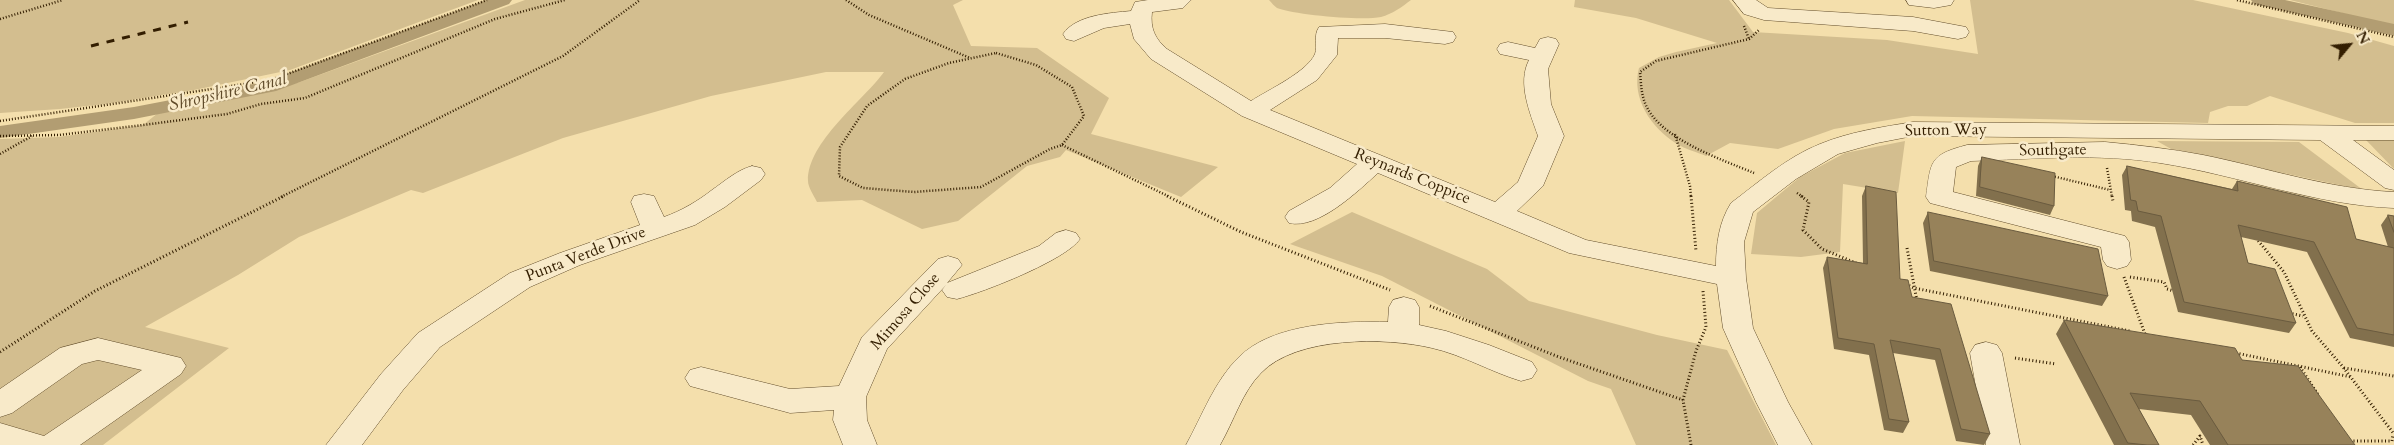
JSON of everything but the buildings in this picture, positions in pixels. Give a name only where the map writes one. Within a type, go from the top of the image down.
[{"type":"street","points":[[1074,34],[1086,27],[1175,3],[1180,0]]},
{"type":"street","points":[[1744,0],[1752,8],[1771,14],[1913,24],[1958,32]]},
{"type":"street","points":[[1917,0],[1934,2],[1943,0]]},
{"type":"street","name":"Reynards Coppice","points":[[1134,14],[1146,44],[1250,111],[1579,247],[1731,278]]},
{"type":"street","points":[[1250,111],[1308,75],[1326,55],[1327,32],[1385,31],[1445,36]]},
{"type":"street","points":[[1498,213],[1530,186],[1551,136],[1539,104],[1536,69],[1545,50],[1508,49]]},
{"type":"street","name":"Sutton Way","points":[[1795,445],[1772,402],[1738,328],[1731,278],[1730,242],[1741,209],[1787,173],[1829,149],[1874,136],[1913,130],[2394,133]]},
{"type":"street","points":[[2327,133],[2394,182]]},
{"type":"street","name":"Southgate","points":[[2117,260],[2115,242],[1939,197],[1944,163],[1967,153],[2105,150],[2158,155],[2342,195],[2378,200],[2394,200]]},
{"type":"street","points":[[1299,218],[1339,194],[1375,162]]},
{"type":"street","name":"Punta Verde Drive","points":[[343,445],[392,382],[429,340],[520,280],[570,259],[685,219],[715,201],[752,174]]},
{"type":"street","points":[[644,202],[656,229]]},
{"type":"street","name":"Mimosa Close","points":[[860,445],[850,420],[850,397],[873,344],[950,283],[1050,252],[1066,239]]},
{"type":"street","points":[[1203,445],[1216,424],[1226,399],[1260,355],[1284,344],[1308,338],[1371,332],[1405,308],[1435,338],[1521,370]]},
{"type":"street","points":[[0,405],[71,356],[98,349],[170,366],[56,445]]},
{"type":"street","points":[[1986,353],[2003,445]]},
{"type":"street","points":[[701,378],[790,401],[850,397]]},
{"type":"street","points":[[0,435],[32,445]]},
{"type":"path","points":[[0,19],[63,0]]},
{"type":"path","points":[[0,121],[271,80],[487,0]]},
{"type":"path","points":[[0,136],[59,135],[227,114],[261,104],[305,98],[495,19],[565,0]]},
{"type":"path","points":[[0,352],[95,291],[563,56],[640,0]]},
{"type":"path","points":[[846,0],[869,15],[970,58]]},
{"type":"path","points":[[2237,0],[2394,37]]},
{"type":"path","points":[[1757,174],[1694,146],[1661,125],[1646,106],[1640,72],[1656,61],[1749,39],[1760,29],[1771,14]]},
{"type":"path","points":[[996,53],[1036,65],[1072,87],[1084,116],[1062,145],[1042,152],[981,186],[914,192],[863,188],[839,176],[840,147],[867,106],[904,79],[949,63],[996,53]]},
{"type":"path","points":[[1675,134],[1690,186],[1695,249],[1702,272],[1706,327],[1696,351],[1683,400],[1691,445]]},
{"type":"path","points":[[0,154],[32,135]]},
{"type":"path","points":[[1062,145],[1405,308],[1559,357],[1683,400]]},
{"type":"path","points":[[2105,150],[2113,202]]},
{"type":"path","points":[[2049,175],[2110,190]]},
{"type":"path","points":[[1793,189],[1809,202],[1803,230],[1822,248],[1864,266]]},
{"type":"path","points":[[2255,236],[2284,272],[2303,316],[2312,331],[2351,377],[2393,434],[2392,441],[2348,441],[2351,445]]},
{"type":"path","points":[[1907,248],[1917,304]]},
{"type":"path","points":[[2145,334],[2123,275],[2164,282],[2167,289],[2177,291]]},
{"type":"path","points":[[1898,281],[1914,288],[2155,336]]},
{"type":"path","points":[[2285,312],[2303,316]]},
{"type":"path","points":[[2232,352],[2351,377]]},
{"type":"path","points":[[1986,353],[2056,364]]},
{"type":"path","points":[[2300,367],[2322,400]]},
{"type":"path","points":[[2343,368],[2394,376]]},
{"type":"path","points":[[2193,445],[2200,436],[2203,445]]},
{"type":"shaded area","points":[[0,0],[478,0],[290,70],[194,90],[105,104],[0,113]]},
{"type":"shaded area","points":[[525,0],[963,0],[953,5],[971,46],[1037,48],[1109,98],[1091,134],[1218,167],[1181,197],[1066,150],[1060,157],[1027,166],[958,221],[922,229],[862,200],[817,202],[808,183],[810,166],[816,152],[826,137],[884,72],[826,72],[711,96],[563,138],[423,193],[411,190],[299,237],[238,275],[145,327],[229,348],[103,445],[0,445],[0,139],[58,137],[143,125],[163,109],[249,95],[300,82]]},
{"type":"shaded area","points":[[1269,0],[1411,0],[1385,16],[1345,18],[1286,11],[1277,8]]},
{"type":"shaded area","points":[[1575,0],[1729,0],[1753,32],[1887,40],[1978,54],[1970,0],[2193,0],[2348,33],[2394,46],[2394,123],[2355,123],[2270,96],[2247,106],[2228,106],[2210,112],[2208,123],[1912,116],[1834,129],[1778,149],[1730,143],[1706,156],[1680,146],[1659,130],[1645,111],[1638,90],[1637,79],[1639,68],[1659,57],[1717,43],[1636,18],[1574,7]]},
{"type":"shaded area","points":[[2290,0],[2394,0],[2394,26]]},
{"type":"shaded area","points":[[2394,139],[2394,169],[2366,140]]},
{"type":"shaded area","points":[[1905,141],[1898,193],[1843,184],[1840,252],[1801,257],[1751,254],[1757,213],[1800,177],[1845,153]]},
{"type":"shaded area","points":[[2157,141],[2299,142],[2363,190],[2171,149]]},
{"type":"shaded area","points":[[1352,212],[1487,269],[1529,301],[1657,335],[1727,350],[1776,445],[1636,445],[1611,389],[1588,381],[1382,276],[1290,244]]},
{"type":"waterway","name":"Shropshire Canal","points":[[0,132],[134,113],[269,87],[503,0]]},
{"type":"waterway","name":"Shropshire Canal","points":[[2260,0],[2394,30]]},
{"type":"railway","points":[[91,46],[188,22]]}]
